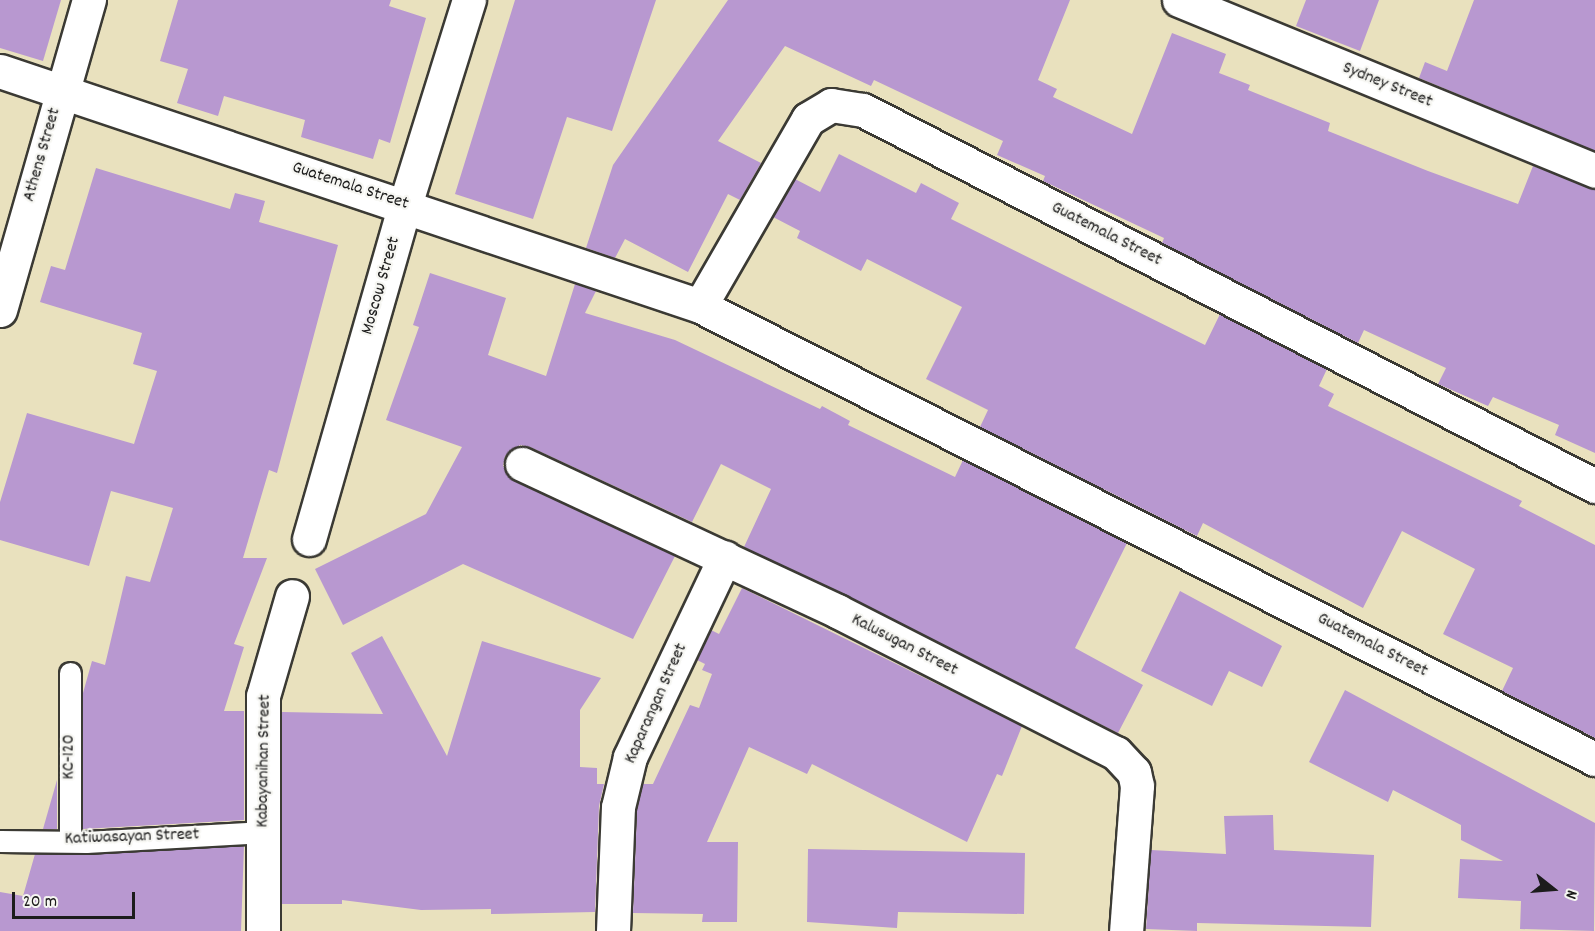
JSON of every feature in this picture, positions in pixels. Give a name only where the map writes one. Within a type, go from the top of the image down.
[{"type":"street","name":"Athens Street","points":[[0,310],[89,0]]},
{"type":"street","name":"Moscow Street","points":[[309,539],[405,205],[470,0]]},
{"type":"street","name":"Sydney Street","points":[[1179,0],[1595,171]]},
{"type":"street","name":"Guatemala Street","points":[[0,71],[405,205],[700,306],[1595,759]]},
{"type":"street","name":"Guatemala Street","points":[[700,306],[808,119],[831,105],[863,110],[1595,486]]},
{"type":"street","name":"Kalusugan Street","points":[[522,464],[725,557],[1116,753],[1128,764],[1137,786],[1137,813],[1126,931]]},
{"type":"street","name":"Kaparangan Street","points":[[613,931],[618,807],[630,757],[725,557]]},
{"type":"street","name":"Kabayanihan Street","points":[[263,931],[265,832],[263,696],[292,596]]},
{"type":"lane","name":"KC-120","points":[[70,673],[70,841]]},
{"type":"lane","name":"Katiwasayan Street","points":[[0,841],[70,841],[265,832]]},
{"type":"building","points":[[0,0],[61,0],[43,61],[0,48]]},
{"type":"building","points":[[178,0],[391,0],[389,6],[426,18],[390,143],[379,139],[373,159],[301,137],[305,120],[224,96],[218,116],[177,103],[188,69],[160,61]]},
{"type":"building","points":[[515,0],[656,0],[612,131],[567,117],[533,219],[455,194]]},
{"type":"building","points":[[728,0],[1070,0],[1038,80],[1057,89],[1053,97],[1132,134],[1172,33],[1226,54],[1219,73],[1250,85],[1248,90],[1330,123],[1328,131],[1428,171],[1518,204],[1533,166],[1595,189],[1595,453],[1555,435],[1559,425],[1493,397],[1488,406],[1438,384],[1446,368],[1364,330],[1358,343],[1162,243],[1164,238],[1043,181],[1045,176],[997,155],[1003,141],[874,80],[871,86],[785,46],[718,141],[761,163],[740,200],[728,194],[688,272],[625,239],[615,258],[586,248],[613,165]]},
{"type":"building","points":[[1306,0],[1379,0],[1360,51],[1296,26]]},
{"type":"building","points":[[1474,0],[1595,0],[1595,151],[1419,78],[1425,62],[1447,71]]},
{"type":"building","points":[[839,154],[916,193],[921,183],[959,203],[951,219],[1205,345],[1220,314],[1327,369],[1319,386],[1334,394],[1328,406],[1522,501],[1519,506],[1595,545],[1595,738],[1502,691],[1513,668],[1443,634],[1475,569],[1402,531],[1363,608],[1203,523],[1197,536],[980,427],[988,410],[926,379],[962,307],[867,259],[861,271],[797,238],[800,231],[773,217],[795,179],[820,192]]},
{"type":"building","points":[[96,168],[230,209],[235,193],[265,201],[259,222],[338,245],[277,473],[269,470],[243,558],[267,558],[234,644],[244,647],[224,711],[244,711],[244,820],[83,829],[83,693],[92,661],[105,665],[126,576],[150,582],[173,508],[111,491],[89,566],[0,540],[0,502],[27,413],[134,444],[157,371],[133,364],[142,333],[40,302],[51,266],[65,270]]},
{"type":"building","points":[[430,273],[506,298],[488,355],[546,376],[575,284],[596,291],[585,313],[675,340],[820,409],[822,406],[850,421],[848,425],[955,477],[963,460],[1127,543],[1075,648],[1143,685],[1118,733],[744,547],[771,489],[721,464],[692,522],[530,447],[520,445],[505,456],[503,466],[514,481],[675,556],[633,639],[463,564],[343,625],[315,569],[426,514],[462,447],[386,420],[419,327],[413,325]]},
{"type":"building","points":[[742,588],[1022,726],[1002,776],[997,774],[967,842],[812,764],[807,774],[749,747],[707,842],[738,842],[737,922],[702,922],[703,914],[633,913],[637,810],[643,784],[653,784],[690,705],[699,708],[712,674],[702,670],[705,664],[697,660],[711,630],[719,634]]},
{"type":"building","points":[[1180,591],[1282,646],[1262,687],[1229,671],[1212,706],[1141,671]]},
{"type":"building","points":[[382,636],[447,756],[482,641],[601,678],[580,710],[580,767],[597,768],[597,784],[604,784],[599,806],[595,912],[491,914],[491,909],[421,910],[342,900],[342,904],[282,904],[282,712],[383,714],[351,653]]},
{"type":"building","points":[[1345,690],[1595,823],[1594,931],[1520,929],[1521,901],[1458,898],[1460,859],[1503,861],[1461,840],[1461,825],[1393,790],[1388,802],[1309,762]]},
{"type":"building","points":[[57,780],[57,829],[43,829]]},
{"type":"building","points":[[1273,815],[1274,850],[1374,855],[1371,927],[1197,923],[1197,931],[1146,929],[1151,850],[1226,854],[1224,816]]},
{"type":"building","points":[[244,846],[241,931],[0,931],[0,892],[23,896],[35,854]]},
{"type":"building","points":[[808,849],[1025,853],[1024,914],[898,912],[897,928],[807,922]]}]
